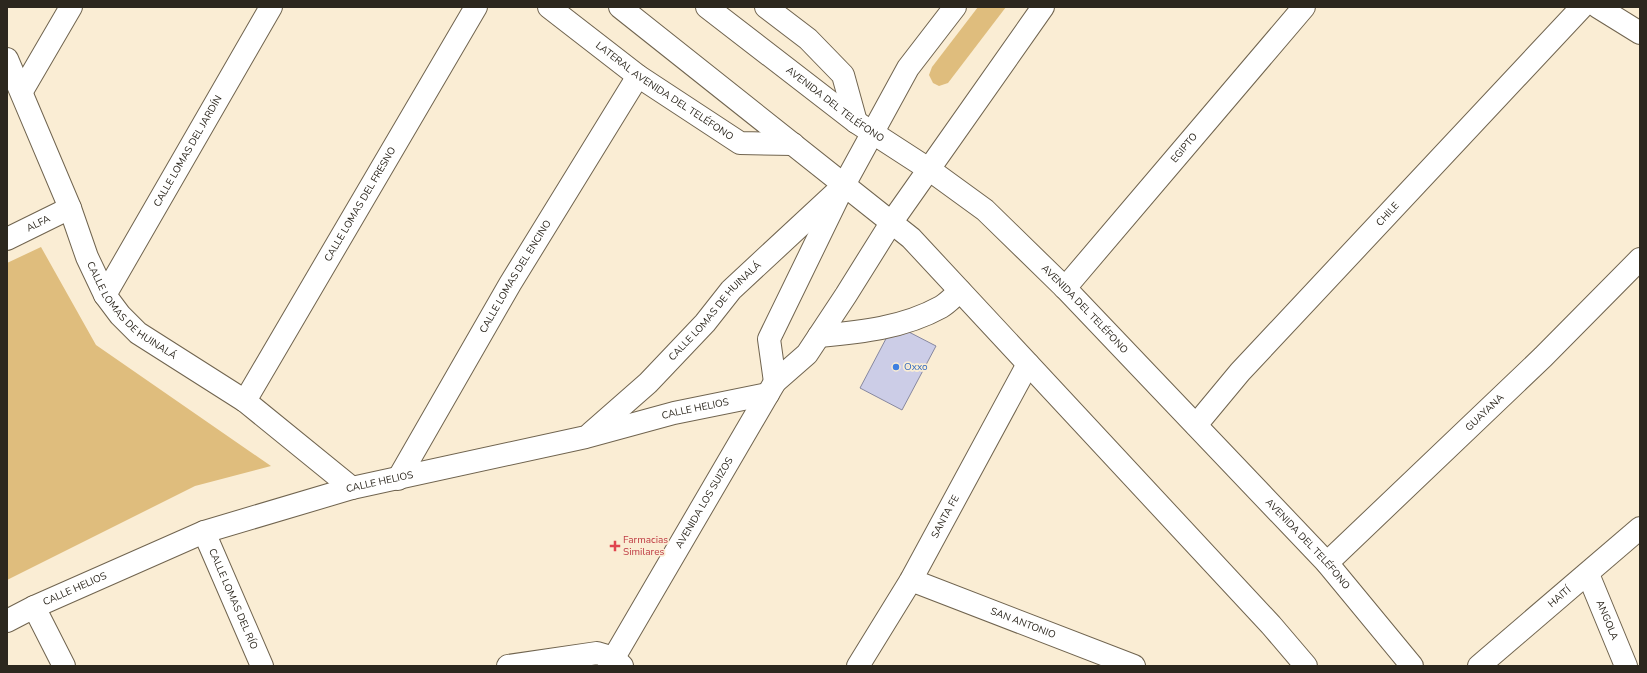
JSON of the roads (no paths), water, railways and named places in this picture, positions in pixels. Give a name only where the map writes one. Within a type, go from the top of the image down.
[{"type":"street","points":[[22,91],[71,7]]},
{"type":"street","name":"CALLE LOMAS DEL JARDÍN","points":[[105,295],[271,7]]},
{"type":"street","name":"CALLE LOMAS DEL FRESNO","points":[[245,401],[476,7]]},
{"type":"street","name":"LATERAL AVENIDA DEL TELÉFONO","points":[[549,7],[638,76],[740,143],[793,144]]},
{"type":"street","points":[[620,7],[911,238],[1266,619],[1306,666]]},
{"type":"street","name":"AVENIDA DEL TELÉFONO","points":[[707,7],[864,128],[930,170],[985,210],[1065,288],[1327,563],[1412,666]]},
{"type":"street","points":[[766,7],[808,39],[842,75],[864,128]]},
{"type":"street","points":[[772,388],[770,339],[857,161],[864,128],[955,7]]},
{"type":"street","name":"AVENIDA LOS SUIZOS","points":[[615,663],[772,388],[807,354],[891,223],[930,170],[1043,7]]},
{"type":"street","name":"EGIPTO","points":[[1065,288],[1304,7]]},
{"type":"street","name":"CHILE","points":[[1196,424],[1240,372],[1582,7]]},
{"type":"street","points":[[1598,7],[1640,33]]},
{"type":"street","name":"CALLE LOMAS DE HUINALÁ","points":[[7,59],[22,91],[70,208],[87,256],[105,295],[120,315],[138,333],[245,401],[352,488]]},
{"type":"street","name":"CALLE LOMAS DEL ENCINO","points":[[398,479],[510,284],[638,76]]},
{"type":"street","name":"CALLE LOMAS DE HUINALÁ","points":[[586,437],[648,383],[706,323],[730,290],[844,185]]},
{"type":"street","name":"ALFA","points":[[7,239],[70,208]]},
{"type":"street","name":"GUAYANA","points":[[1327,563],[1543,357],[1640,259]]},
{"type":"street","points":[[819,336],[870,331],[915,319],[942,306],[960,291]]},
{"type":"street","name":"SANTA FE","points":[[858,666],[911,580],[1028,364]]},
{"type":"street","name":"CALLE HELIOS","points":[[7,621],[204,532],[352,488],[586,437],[772,388]]},
{"type":"street","name":"HAITÍ","points":[[1479,666],[1640,528]]},
{"type":"street","name":"CALLE LOMAS DEL RÍO","points":[[204,532],[262,666]]},
{"type":"street","name":"ANGOLA","points":[[1588,574],[1626,666]]},
{"type":"street","name":"SAN ANTONIO","points":[[911,580],[1134,666]]},
{"type":"street","points":[[34,608],[64,666]]},
{"type":"street","points":[[508,666],[578,654],[597,653],[615,663]]},
{"type":"place","name":"Oxxo","points":[[896,367]]},
{"type":"place","name":"Farmacias Similares","points":[[615,546]]}]
